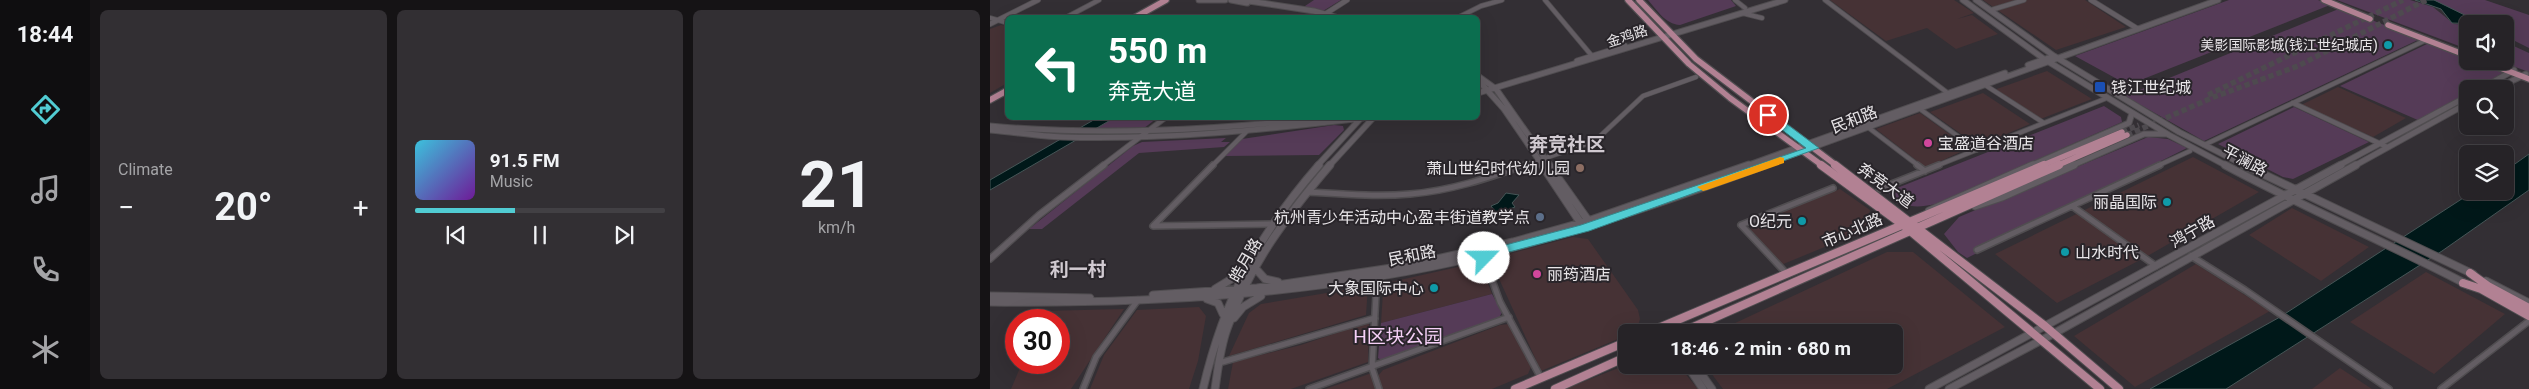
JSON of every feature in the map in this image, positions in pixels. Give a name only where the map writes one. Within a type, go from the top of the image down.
[{"type":"main road","points":[[1134,15],[1160,0]]},
{"type":"main road","points":[[1139,15],[1166,0]]},
{"type":"main road","points":[[1199,0],[1225,0]]},
{"type":"main road","points":[[1231,0],[1311,12],[1319,15]]},
{"type":"main road","points":[[1242,0],[1314,11],[1320,15]]},
{"type":"main road","name":"奔竞大道","points":[[1628,0],[1689,64],[1730,98],[1903,225],[2100,389]]},
{"type":"main road","name":"奔竞大道","points":[[1640,0],[1696,60],[1920,228],[2045,326],[2119,389]]},
{"type":"main road","name":"金鸡路","points":[[1480,91],[1743,11],[1772,0]]},
{"type":"main road","name":"金鸡路","points":[[1743,11],[1784,0]]},
{"type":"main road","name":"平澜路","points":[[1963,0],[2046,60],[2169,135],[2287,198],[2386,244],[2463,283]]},
{"type":"main road","name":"平澜路","points":[[1976,0],[2056,57],[2204,146],[2294,191],[2384,230],[2529,303]]},
{"type":"main road","name":"民和路","points":[[2137,28],[2211,0]]},
{"type":"main road","name":"民和路","points":[[990,296],[1087,298],[1202,292],[1242,293],[1377,276],[1483,255],[1586,225],[2218,0]]},
{"type":"main road","points":[[2324,0],[2372,18],[2332,0]]},
{"type":"main road","points":[[2390,25],[2459,51]]},
{"type":"main road","name":"金鸡路","points":[[1491,88],[1661,36]]},
{"type":"main road","name":"民和路","points":[[1811,146],[1869,128],[1920,109],[1950,95],[1985,85],[2046,60]]},
{"type":"main road","points":[[2509,70],[2526,76]]},
{"type":"main road","points":[[2496,80],[2512,71]]},
{"type":"main road","points":[[2514,81],[2526,76]]},
{"type":"main road","points":[[1480,78],[1491,88],[1586,225]]},
{"type":"main road","points":[[1480,81],[1491,88]]},
{"type":"main road","points":[[990,99],[1005,91]]},
{"type":"main road","name":"鸿宁路","points":[[1929,389],[2156,266],[2287,198],[2304,194],[2459,101]]},
{"type":"main road","name":"鸿宁路","points":[[1949,389],[2053,334],[2190,256],[2287,198],[2294,191],[2459,108]]},
{"type":"main road","points":[[1912,222],[1936,206],[2130,123],[2132,114]]},
{"type":"main road","points":[[990,126],[1069,132],[1145,133],[1256,126],[1306,120]]},
{"type":"main road","points":[[990,130],[1061,137],[1139,138],[1247,131],[1344,120]]},
{"type":"main road","name":"皓月路","points":[[1203,389],[1223,314],[1243,270],[1290,198],[1360,120]]},
{"type":"main road","name":"皓月路","points":[[1215,389],[1230,322],[1242,293],[1274,237],[1307,192],[1371,120]]},
{"type":"main road","name":"市心北路","points":[[1677,324],[1787,274],[2125,134],[1920,228],[1703,323]]},
{"type":"main road","points":[[1954,212],[2002,197],[2144,134],[2169,135]]},
{"type":"main road","name":"民和路","points":[[1242,293],[1461,255],[1586,225]]},
{"type":"main road","points":[[1256,269],[1258,275],[1271,282],[1337,276]]},
{"type":"main road","points":[[1202,292],[1225,285],[1243,270]]},
{"type":"main road","points":[[2470,273],[2488,286],[2529,308]]},
{"type":"main road","points":[[2463,283],[2481,290],[2529,318]]},
{"type":"main road","points":[[1230,322],[1253,299],[1264,295],[1310,288],[1320,284]]},
{"type":"main road","name":"民和路","points":[[990,302],[1068,303],[1193,298],[1231,293]]},
{"type":"main road","points":[[1193,298],[1212,299],[1218,303],[1223,314]]},
{"type":"main road","points":[[1515,389],[1618,345]]},
{"type":"main road","points":[[1555,389],[1618,361]]},
{"type":"main road","points":[[1693,374],[1703,389]]},
{"type":"main road","points":[[1701,374],[1712,389]]},
{"type":"street","points":[[1008,15],[1038,0]]},
{"type":"street","points":[[1071,15],[1099,0]]},
{"type":"street","points":[[1324,15],[1347,0]]},
{"type":"street","points":[[1463,15],[1481,6],[1502,0]]},
{"type":"street","points":[[1545,0],[1592,56]]},
{"type":"street","points":[[1735,0],[1743,11],[1762,18],[1758,8]]},
{"type":"street","points":[[1824,0],[1950,95]]},
{"type":"street","points":[[1991,10],[2024,0]]},
{"type":"street","points":[[2091,0],[2137,28]]},
{"type":"street","points":[[990,24],[1005,16]]},
{"type":"street","points":[[990,18],[1005,22]]},
{"type":"street","points":[[2204,146],[2427,39]]},
{"type":"street","points":[[1307,192],[1358,195],[1411,194],[1452,188],[1596,141],[1643,96],[1696,77]]},
{"type":"street","points":[[1985,85],[2044,123]]},
{"type":"street","points":[[1879,189],[2107,98]]},
{"type":"street","points":[[2293,102],[2384,145]]},
{"type":"street","points":[[1920,109],[1977,150]]},
{"type":"street","points":[[990,259],[1039,215],[1163,120]]},
{"type":"street","points":[[1869,128],[1925,171]]},
{"type":"street","points":[[1247,131],[1153,226],[1273,224]]},
{"type":"street","points":[[1977,250],[2190,151]]},
{"type":"street","points":[[1787,274],[1741,225],[1833,188]]},
{"type":"street","points":[[2072,206],[2156,266]]},
{"type":"street","points":[[1483,255],[1486,269],[1509,317],[1542,378]]},
{"type":"street","points":[[2190,256],[2245,290],[2346,361],[2390,389]]},
{"type":"street","points":[[1377,276],[1372,368],[1378,389]]},
{"type":"street","points":[[1083,389],[1096,357],[1138,300]]},
{"type":"street","points":[[1309,389],[1372,368],[1509,317]]},
{"type":"street","points":[[1220,363],[1375,318]]},
{"type":"street","points":[[2441,389],[2529,318]]},
{"type":"shaded area","points":[[1830,0],[1954,0],[1974,13],[1957,19],[1972,15],[1998,34],[1956,49],[1927,28],[1886,41]]},
{"type":"shaded area","points":[[1983,0],[2085,0],[2126,27],[2056,50]]},
{"type":"shaded area","points":[[1001,25],[1005,26],[1005,84],[990,93],[990,29]]},
{"type":"shaded area","points":[[2047,71],[2092,99],[2038,120],[1991,91]]},
{"type":"shaded area","points":[[2338,87],[2406,118],[2373,137],[2301,105]]},
{"type":"shaded area","points":[[1983,93],[2030,124],[1978,146],[1930,112]]},
{"type":"shaded area","points":[[1920,113],[1969,148],[1926,168],[1876,129]]},
{"type":"shaded area","points":[[2193,157],[2259,192],[2144,258],[2057,303],[1995,254]]},
{"type":"shaded area","points":[[1840,189],[1870,210],[1866,230],[1781,265],[1752,233],[1750,225]]},
{"type":"shaded area","points":[[2292,208],[2369,247],[2321,281],[2249,235]]},
{"type":"shaded area","points":[[1573,237],[1588,239],[1638,310],[1640,319],[1638,324],[1618,324],[1618,339],[1541,371],[1490,259]]},
{"type":"shaded area","points":[[1887,252],[1913,252],[2005,327],[1887,389],[1723,389],[1712,374],[1903,374],[1903,324],[1733,324]]},
{"type":"shaded area","name":"大象国际中心","points":[[1480,262],[1492,294],[1381,323],[1383,292],[1391,282]]},
{"type":"shaded area","points":[[2196,264],[2270,311],[2135,387],[2074,336]]},
{"type":"shaded area","points":[[2426,272],[2505,314],[2434,374],[2350,322]]},
{"type":"shaded area","points":[[1368,286],[1366,315],[1229,356],[1249,313],[1261,304]]},
{"type":"shaded area","points":[[1199,307],[1206,316],[1198,361],[1189,389],[1090,389],[1104,355],[1137,310]]},
{"type":"shaded area","points":[[1124,309],[1071,389],[1011,389],[1017,374],[1070,374],[1070,310]]},
{"type":"shaded area","points":[[1369,322],[1368,362],[1291,389],[1228,389],[1233,362],[1301,345]]},
{"type":"shaded area","points":[[1509,324],[1531,367],[1528,374],[1492,389],[1381,389],[1377,377],[1383,370],[1500,325]]},
{"type":"shaded area","points":[[1618,368],[1618,374],[1686,374],[1698,389],[1565,389]]},
{"type":"shaded area","points":[[2340,368],[2372,389],[2312,389]]},
{"type":"shaded area","points":[[1372,373],[1376,389],[1325,389]]},
{"type":"green space","points":[[1314,0],[1341,0],[1323,11],[1302,8]]},
{"type":"green space","points":[[1648,0],[1731,0],[1736,6],[1680,25],[1666,19]]},
{"type":"green space","points":[[2229,0],[2318,0],[2330,5],[2128,85],[2075,56]]},
{"type":"green space","points":[[2337,0],[2410,0],[2433,7],[2454,24],[2459,24],[2459,46]]},
{"type":"green space","points":[[2426,0],[2485,0],[2529,15],[2529,48],[2514,40],[2514,15],[2459,15]]},
{"type":"green space","points":[[2341,8],[2420,39],[2204,141],[2125,96]]},
{"type":"green space","points":[[2429,43],[2459,55],[2459,70],[2499,70],[2507,73],[2495,80],[2459,80],[2459,99],[2420,121],[2340,86]]},
{"type":"green space","points":[[2514,46],[2529,53],[2529,72],[2514,66]]},
{"type":"green space","points":[[2104,106],[2121,117],[2122,122],[1936,204],[1915,206],[1905,204],[1887,192]]},
{"type":"green space","points":[[2294,107],[2369,142],[2293,179],[2283,177],[2218,144]]},
{"type":"green space","points":[[1110,120],[1154,120],[1143,129],[1093,130]]},
{"type":"green space","points":[[1334,125],[1343,126],[1344,130],[1319,155],[1225,156],[1242,139]]},
{"type":"green space","points":[[2148,137],[2168,139],[2187,148],[1967,258],[1958,252],[1944,234],[1959,217]]},
{"type":"green space","points":[[1226,138],[1221,142],[1230,142],[1224,147],[1139,153],[1042,229],[1029,229],[1133,146],[1142,142]]},
{"type":"green space","name":"H区块公园","points":[[1492,294],[1502,312],[1499,318],[1383,361],[1378,358],[1381,323]]},
{"type":"water","points":[[2415,0],[2434,0],[2465,15],[2459,15],[2459,23],[2452,23],[2441,9]]},
{"type":"water","points":[[1094,120],[1111,120],[990,190],[990,180]]},
{"type":"water","points":[[2529,154],[2529,190],[2442,251],[2226,389],[2150,389],[2280,317],[2460,200],[2514,200],[2514,165]]},
{"type":"water","points":[[1506,193],[1519,195],[1512,203],[1515,207],[1497,214],[1491,206],[1498,203]]},
{"type":"tunnel","points":[[2208,95],[2403,0]]},
{"type":"tunnel","points":[[2127,135],[2214,97],[2298,66],[2426,0]]},
{"type":"tunnel","points":[[2122,132],[2139,125]]},
{"type":"slow traffic","points":[[1703,187],[1780,161]]},
{"type":"place","name":"美影国际影城(钱江世纪城店)","points":[[2388,45]]},
{"type":"place","name":"钱江世纪城","points":[[2100,87]]},
{"type":"place","name":"宝盛道谷酒店","points":[[1928,143]]},
{"type":"place","name":"萧山世纪时代幼儿园","points":[[1580,168]]},
{"type":"place","name":"丽晶国际","points":[[2167,202]]},
{"type":"place","name":"杭州青少年活动中心盈丰街道教学点","points":[[1540,217]]},
{"type":"place","name":"O纪元","points":[[1802,221]]},
{"type":"place","name":"山水时代","points":[[2065,252]]},
{"type":"place","name":"丽筠酒店","points":[[1537,274]]},
{"type":"place","name":"大象国际中心","points":[[1434,288]]},
{"type":"district","name":"奔竞社区","points":[[1567,144]]},
{"type":"district","name":"利一村","points":[[1078,269]]},
{"type":"route","points":[[1484,258],[1483,255],[1536,242],[1639,211],[1814,148],[1768,115]]}]
